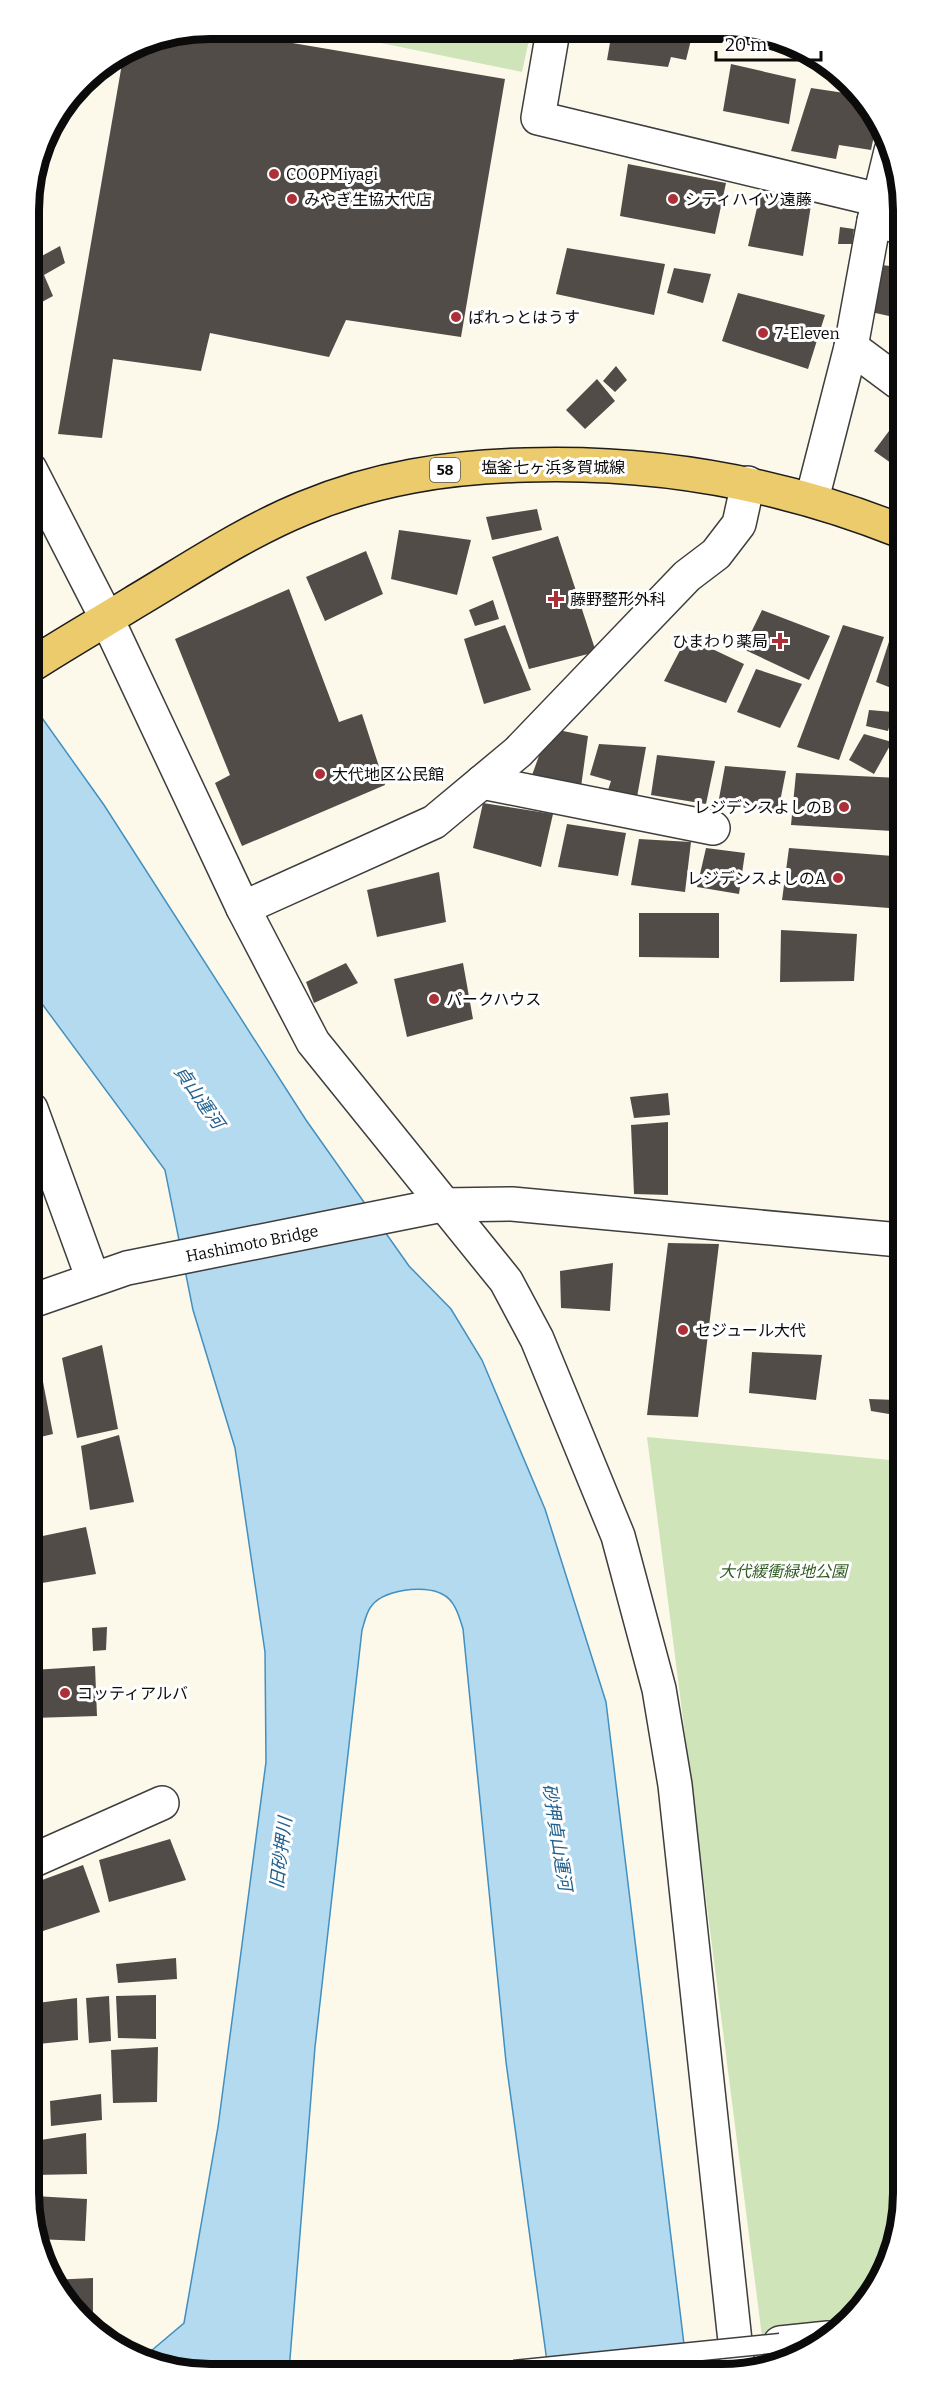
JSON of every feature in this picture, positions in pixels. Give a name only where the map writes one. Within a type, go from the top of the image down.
[{"type":"main road","name":"塩釜七ヶ浜多賀城線","points":[[39,661],[106,617],[251,532],[314,504],[352,491],[404,477],[468,467],[571,464],[660,469],[748,483],[812,499],[893,528]]},
{"type":"street","points":[[552,39],[538,118],[884,216]]},
{"type":"street","points":[[812,499],[884,216],[889,173]]},
{"type":"street","points":[[851,346],[893,378]]},
{"type":"street","points":[[243,908],[434,822],[518,752],[687,576],[716,554],[739,524],[748,483]]},
{"type":"street","points":[[39,487],[106,617],[243,908],[313,1042],[442,1205],[506,1281],[537,1339],[618,1536],[659,1689],[675,1785],[737,2363]]},
{"type":"street","points":[[482,782],[713,828]]},
{"type":"street","points":[[39,1129],[93,1279]]},
{"type":"street","name":"Hashimoto Bridge","points":[[39,1298],[127,1268],[442,1205],[512,1204],[893,1239]]},
{"type":"street","points":[[39,1858],[162,1803]]},
{"type":"street","points":[[780,2343],[810,2340]]},
{"type":"lane","points":[[573,2364],[780,2343]]},
{"type":"green space","points":[[361,39],[529,39],[522,72]]},
{"type":"green space","name":"大代緩衝緑地公園","points":[[647,1437],[893,1460],[892,2215],[880,2259],[851,2306],[835,2322],[808,2341],[788,2351],[765,2358]]},
{"type":"water","points":[[39,714],[104,805],[306,1120],[409,1266],[451,1309],[482,1360],[545,1509],[606,1702],[686,2364],[547,2364],[506,2062],[463,1629],[450,1600],[442,1594],[425,1589],[403,1591],[383,1597],[369,1610],[362,1630],[315,2047],[290,2364],[188,2363],[149,2352],[184,2323],[218,2127],[266,1762],[265,1652],[235,1448],[193,1310],[165,1170],[39,1000]]},
{"type":"building","name":"みやぎ生協大代店","points":[[268,39],[505,79],[461,337],[346,320],[329,357],[210,333],[201,371],[113,359],[102,438],[58,434],[122,63],[155,48],[188,40]]},
{"type":"building","points":[[611,39],[691,39],[686,60],[671,57],[668,67],[607,60]]},
{"type":"building","points":[[746,40],[756,42],[787,52],[746,43]]},
{"type":"building","points":[[731,64],[796,79],[789,124],[723,111]]},
{"type":"building","points":[[811,88],[847,93],[858,106],[875,133],[871,150],[839,145],[836,159],[791,151]]},
{"type":"building","name":"シティハイツ遠藤","points":[[628,164],[726,183],[715,234],[620,216]]},
{"type":"building","points":[[760,195],[811,205],[803,256],[748,246]]},
{"type":"building","points":[[840,227],[854,229],[852,244],[838,244]]},
{"type":"building","points":[[60,246],[65,263],[44,275],[53,296],[39,304],[39,258]]},
{"type":"building","points":[[567,248],[665,264],[654,315],[556,294]]},
{"type":"building","points":[[882,265],[893,266],[893,317],[871,312]]},
{"type":"building","points":[[674,268],[711,274],[703,303],[667,293]]},
{"type":"building","points":[[738,293],[825,315],[808,369],[722,341]]},
{"type":"building","points":[[616,366],[627,380],[615,392],[603,381]]},
{"type":"building","points":[[597,379],[615,401],[585,429],[566,410]]},
{"type":"building","points":[[893,426],[893,464],[874,451]]},
{"type":"building","points":[[537,509],[542,530],[492,540],[486,517]]},
{"type":"building","points":[[399,530],[471,540],[457,595],[391,579]]},
{"type":"building","points":[[558,536],[596,652],[529,669],[492,557]]},
{"type":"building","points":[[366,551],[383,594],[325,621],[306,577]]},
{"type":"building","points":[[289,589],[339,722],[362,714],[385,785],[242,846],[215,783],[230,775],[175,639]]},
{"type":"building","points":[[493,600],[499,619],[475,626],[469,610]]},
{"type":"building","points":[[762,610],[830,636],[809,680],[743,649]]},
{"type":"building","points":[[505,625],[531,690],[484,704],[464,639]]},
{"type":"building","points":[[843,625],[884,637],[839,760],[797,747]]},
{"type":"building","points":[[893,629],[893,689],[876,682]]},
{"type":"building","points":[[687,637],[744,664],[726,703],[664,681]]},
{"type":"building","points":[[756,669],[802,684],[780,728],[737,712]]},
{"type":"building","points":[[869,710],[893,712],[888,731],[866,726]]},
{"type":"building","points":[[558,730],[588,736],[581,787],[531,778],[545,739]]},
{"type":"building","points":[[864,734],[892,742],[874,774],[849,760]]},
{"type":"building","points":[[599,744],[646,747],[637,797],[607,793],[611,781],[590,775]]},
{"type":"building","points":[[657,755],[715,761],[706,804],[651,795]]},
{"type":"building","points":[[725,766],[786,771],[778,812],[718,804]]},
{"type":"building","name":"レジデンスよしのB","points":[[796,773],[893,778],[892,831],[791,825]]},
{"type":"building","points":[[483,803],[553,814],[541,867],[473,848]]},
{"type":"building","points":[[567,824],[626,833],[618,876],[558,867]]},
{"type":"building","points":[[639,839],[691,842],[685,892],[631,885]]},
{"type":"building","points":[[706,848],[745,853],[739,894],[697,887]]},
{"type":"building","name":"レジデンスよしのA","points":[[789,848],[893,856],[889,908],[782,900]]},
{"type":"building","points":[[439,872],[446,922],[377,937],[367,890]]},
{"type":"building","points":[[639,913],[719,913],[719,958],[639,957]]},
{"type":"building","points":[[781,930],[857,934],[854,981],[780,982]]},
{"type":"building","points":[[346,963],[358,983],[314,1003],[306,982]]},
{"type":"building","name":"パークハウス","points":[[463,963],[473,1019],[407,1037],[394,979]]},
{"type":"building","points":[[668,1093],[670,1115],[634,1118],[630,1097]]},
{"type":"building","points":[[668,1122],[668,1195],[634,1194],[631,1125]]},
{"type":"building","name":"セジュール大代","points":[[668,1243],[719,1244],[698,1417],[647,1415]]},
{"type":"building","points":[[613,1263],[610,1311],[561,1308],[560,1271]]},
{"type":"building","points":[[102,1345],[118,1429],[77,1438],[62,1358]]},
{"type":"building","points":[[752,1352],[822,1355],[816,1400],[749,1393]]},
{"type":"building","points":[[39,1361],[53,1434],[39,1437]]},
{"type":"building","points":[[869,1399],[893,1400],[893,1415],[871,1411]]},
{"type":"building","points":[[119,1435],[134,1502],[90,1510],[81,1446]]},
{"type":"building","points":[[86,1527],[96,1574],[39,1584],[39,1537]]},
{"type":"building","points":[[107,1627],[106,1650],[93,1651],[92,1628]]},
{"type":"building","name":"コッティアルバ","points":[[95,1666],[97,1716],[39,1718],[39,1670]]},
{"type":"building","points":[[170,1839],[186,1880],[109,1902],[99,1860]]},
{"type":"building","points":[[83,1865],[100,1912],[39,1932],[39,1881]]},
{"type":"building","points":[[176,1958],[177,1979],[118,1983],[116,1964]]},
{"type":"building","points":[[156,1995],[156,2039],[118,2038],[116,1996]]},
{"type":"building","points":[[109,1996],[111,2041],[89,2043],[86,1998]]},
{"type":"building","points":[[77,1998],[78,2040],[39,2044],[39,2003]]},
{"type":"building","points":[[158,2047],[157,2102],[113,2103],[111,2050]]},
{"type":"building","points":[[101,2094],[102,2120],[51,2126],[50,2101]]},
{"type":"building","points":[[86,2133],[87,2174],[39,2175],[39,2140]]},
{"type":"building","points":[[39,2196],[87,2199],[85,2241],[46,2239],[40,2215]]},
{"type":"building","points":[[93,2278],[93,2318],[81,2306],[62,2279]]},
{"type":"place","name":"COOPMiyagi","points":[[274,174]]},
{"type":"place","name":"みやぎ生協大代店","points":[[292,199]]},
{"type":"place","name":"シティハイツ遠藤","points":[[673,199]]},
{"type":"place","name":"ぱれっとはうす","points":[[456,317]]},
{"type":"place","name":"7-Eleven","points":[[763,333]]},
{"type":"place","name":"藤野整形外科","points":[[556,599]]},
{"type":"place","name":"ひまわり薬局","points":[[780,641]]},
{"type":"place","name":"大代地区公民館","points":[[320,774]]},
{"type":"place","name":"レジデンスよしのB","points":[[844,807]]},
{"type":"place","name":"レジデンスよしのA","points":[[838,878]]},
{"type":"place","name":"パークハウス","points":[[434,999]]},
{"type":"place","name":"セジュール大代","points":[[683,1330]]},
{"type":"place","name":"コッティアルバ","points":[[65,1693]]},
{"type":"water label","name":"貞山運河","points":[[199,1097]]},
{"type":"water label","name":"砂押貞山運河","points":[[557,1837]]},
{"type":"water label","name":"旧砂押川","points":[[281,1853]]}]
